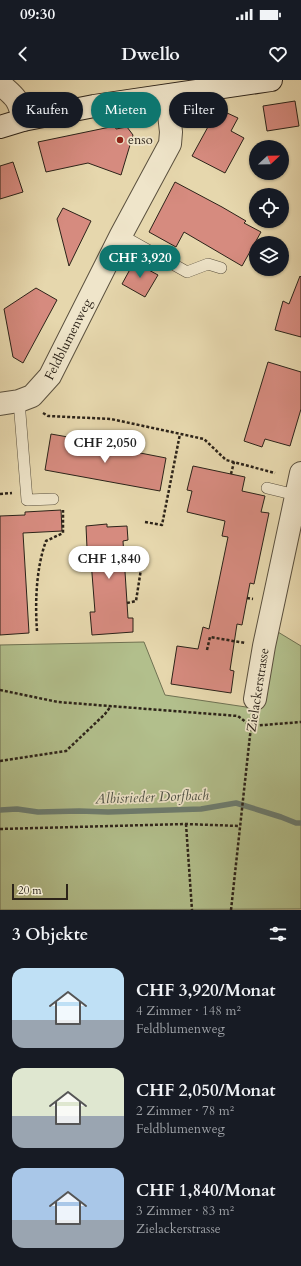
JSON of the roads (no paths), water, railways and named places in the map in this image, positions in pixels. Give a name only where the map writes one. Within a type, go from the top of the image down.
[{"type":"street","points":[[83,108],[272,80]]},
{"type":"street","points":[[0,84],[12,94]]},
{"type":"street","name":"Feldblumenweg","points":[[9,402],[32,396],[50,376],[88,312],[121,235],[170,144],[171,132],[167,96]]},
{"type":"street","points":[[0,127],[12,123]]},
{"type":"street","name":"Zielackerstrasse","points":[[255,699],[267,632],[299,482]]},
{"type":"lane","points":[[121,235],[187,272],[208,264],[221,268]]},
{"type":"lane","points":[[9,402],[27,500],[53,499]]},
{"type":"lane","points":[[266,488],[299,482]]},
{"type":"waterway","name":"Albisrieder Dorfbach","points":[[0,810],[17,809],[38,812],[108,812],[201,809],[236,803],[296,823],[301,823]]},
{"type":"place","name":"enso","points":[[120,140]]}]
